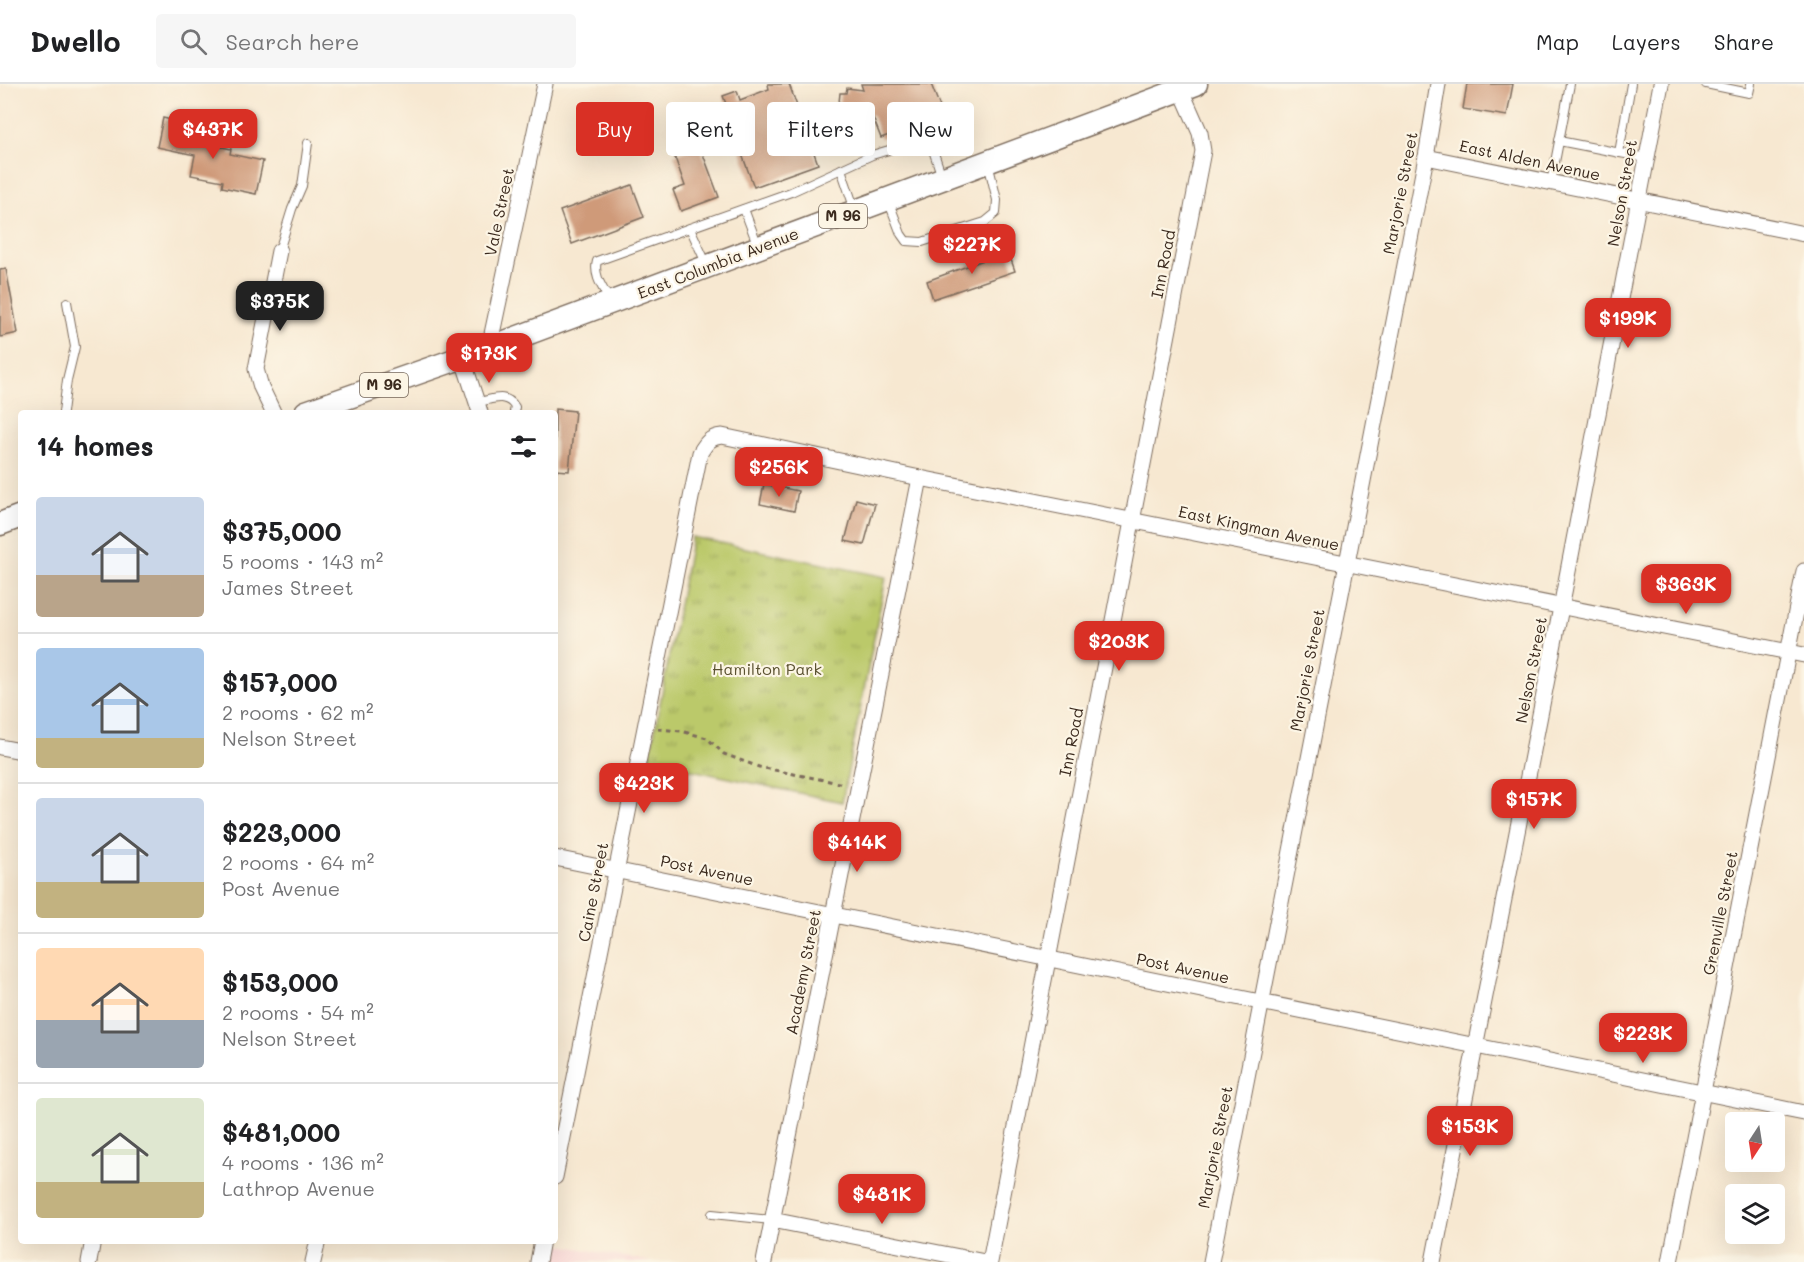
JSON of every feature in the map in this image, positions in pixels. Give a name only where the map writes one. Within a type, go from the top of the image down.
[{"type":"main road","name":"East Columbia Avenue","points":[[312,410],[489,348],[1188,87]]},
{"type":"main road","points":[[0,524],[18,517]]},
{"type":"street","name":"Vale Street","points":[[489,348],[545,84]]},
{"type":"street","name":"Marjorie Street","points":[[1211,1262],[1426,157],[1438,84]]},
{"type":"street","name":"Nelson Street","points":[[1433,1262],[1661,84]]},
{"type":"street","name":"Inn Road","points":[[987,1262],[1203,151],[1188,87]]},
{"type":"street","name":"East Alden Avenue","points":[[1426,157],[1804,234]]},
{"type":"street","points":[[272,410],[261,387],[256,369],[279,252]]},
{"type":"street","points":[[462,357],[479,407]]},
{"type":"street","name":"East Kingman Avenue","points":[[708,440],[714,436],[722,436],[1346,564],[1797,653]]},
{"type":"street","name":"Caine Street","points":[[558,1162],[700,453],[708,440]]},
{"type":"street","name":"Academy Street","points":[[764,1262],[920,478]]},
{"type":"street","name":"Grenville Street","points":[[1670,1262],[1703,1093],[1797,653],[1804,571]]},
{"type":"street","points":[[0,747],[18,750]]},
{"type":"street","name":"Post Avenue","points":[[558,859],[1804,1113]]},
{"type":"street","points":[[772,1220],[987,1262]]},
{"type":"street","points":[[89,1262],[92,1244]]},
{"type":"street","points":[[314,1262],[317,1244]]},
{"type":"street","points":[[538,1262],[541,1244]]},
{"type":"lane","points":[[1619,153],[1631,84]]},
{"type":"lane","points":[[1706,84],[1749,93],[1751,84]]},
{"type":"lane","points":[[1551,183],[1570,85]]},
{"type":"lane","points":[[611,303],[597,277],[595,268],[597,261],[791,192],[872,155],[923,140],[932,147],[942,179]]},
{"type":"lane","points":[[1559,141],[1646,158]]},
{"type":"lane","points":[[279,252],[292,209],[302,186],[308,143]]},
{"type":"lane","points":[[888,199],[901,234],[906,241],[922,242],[985,222],[996,213],[997,200],[987,162]]},
{"type":"lane","points":[[841,169],[856,211]]},
{"type":"lane","points":[[744,209],[759,247]]},
{"type":"lane","points":[[690,228],[707,267]]},
{"type":"lane","points":[[63,410],[67,380],[75,347],[67,302]]},
{"type":"lane","points":[[479,407],[505,397],[511,400],[514,410]]},
{"type":"lane","points":[[712,1214],[772,1220]]},
{"type":"path","points":[[644,729],[665,729],[698,735],[707,738],[724,754],[759,767],[858,788]]},
{"type":"shaded area","points":[[550,1244],[555,1244],[651,1262],[546,1262]]},
{"type":"green space","name":"Hamilton Park","points":[[692,537],[886,577],[842,802],[649,761]]},
{"type":"building","points":[[768,84],[789,84],[796,102],[767,102],[767,156],[815,156],[818,164],[754,187],[743,156],[755,156],[755,102],[725,102],[723,96],[737,91],[740,100],[769,89]]},
{"type":"building","points":[[861,84],[931,84],[938,102],[887,102],[887,136],[881,138],[875,123],[875,102],[839,102],[840,93],[846,93],[847,88],[863,90]]},
{"type":"building","points":[[1467,84],[1513,84],[1507,116],[1463,109]]},
{"type":"building","points":[[163,118],[180,122],[178,133],[188,135],[187,139],[231,149],[230,154],[263,161],[256,194],[222,187],[223,181],[191,175],[195,155],[157,147]]},
{"type":"building","points":[[674,156],[704,156],[719,197],[681,211],[673,190],[685,186]]},
{"type":"building","points":[[632,185],[644,217],[572,244],[560,211]]},
{"type":"building","points":[[1008,251],[1015,271],[933,299],[927,281]]},
{"type":"building","points":[[6,269],[18,333],[0,337],[0,270]]},
{"type":"building","points":[[555,409],[575,411],[569,471],[558,470],[558,410]]},
{"type":"building","points":[[764,484],[798,491],[794,511],[760,504]]},
{"type":"building","points":[[856,499],[875,504],[864,545],[845,541]]}]
